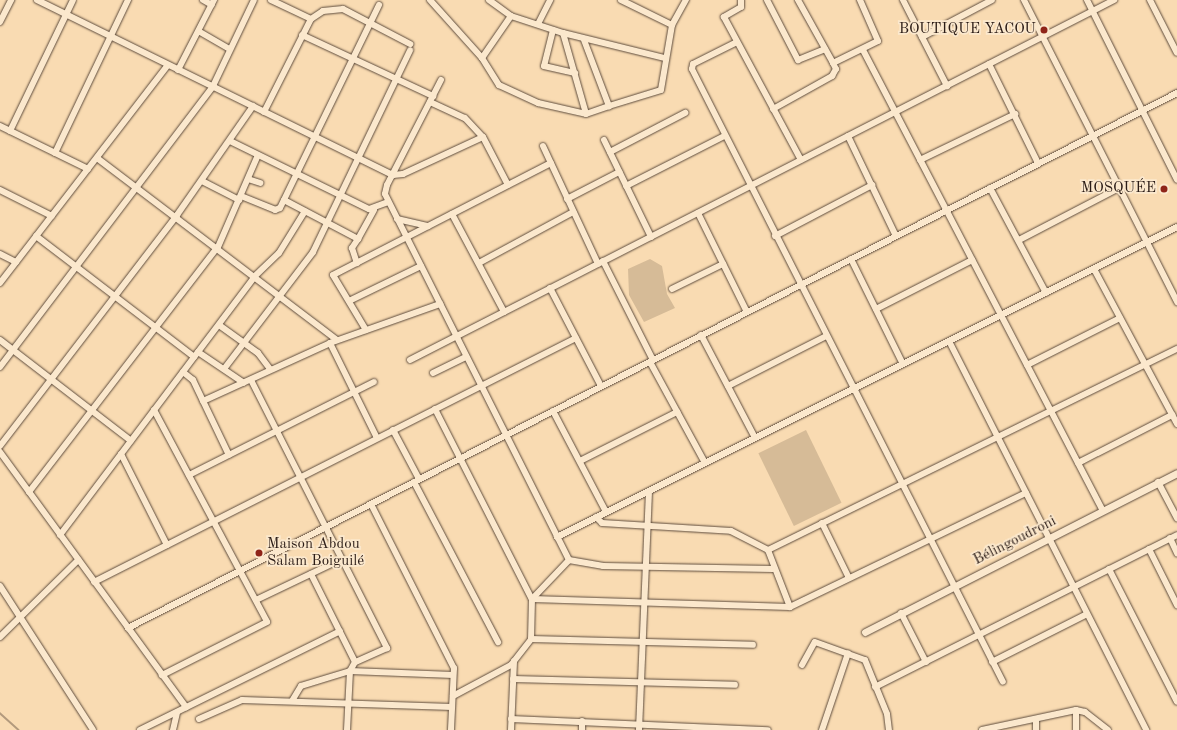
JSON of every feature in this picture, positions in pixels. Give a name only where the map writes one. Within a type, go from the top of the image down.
[{"type":"street","points":[[0,22],[11,0]]},
{"type":"street","points":[[37,0],[393,175],[403,174],[483,137]]},
{"type":"street","points":[[10,131],[73,0]]},
{"type":"street","points":[[55,153],[128,0]]},
{"type":"street","points":[[178,70],[200,32],[213,2],[203,0]]},
{"type":"street","points":[[0,367],[213,86],[254,0]]},
{"type":"street","points":[[271,0],[310,19]]},
{"type":"street","points":[[430,0],[482,58],[499,85],[538,103],[586,114],[661,90],[665,58],[672,25],[686,0]]},
{"type":"street","points":[[489,0],[511,16],[553,30],[584,40],[665,58]]},
{"type":"street","points":[[538,24],[550,0]]},
{"type":"street","points":[[621,0],[672,25]]},
{"type":"street","points":[[741,0],[742,7],[724,16],[801,160]]},
{"type":"street","points":[[767,0],[798,60],[825,48]]},
{"type":"street","points":[[773,109],[832,76],[836,69],[798,0]]},
{"type":"street","points":[[833,63],[863,50],[878,39],[861,2],[868,0]]},
{"type":"street","points":[[903,0],[947,86]]},
{"type":"street","points":[[922,37],[992,0]]},
{"type":"street","points":[[1024,0],[1177,302]]},
{"type":"street","points":[[1087,0],[1177,180]]},
{"type":"street","points":[[410,360],[1114,0]]},
{"type":"street","points":[[1150,0],[1177,53]]},
{"type":"street","points":[[202,181],[240,198],[275,210],[284,200],[378,5]]},
{"type":"street","points":[[224,369],[313,252],[397,79],[410,47],[370,22],[343,9],[332,8],[310,19],[264,112]]},
{"type":"street","points":[[482,58],[511,16]]},
{"type":"street","points":[[553,30],[544,66],[574,73]]},
{"type":"street","points":[[200,32],[230,49]]},
{"type":"street","points":[[563,33],[586,114]]},
{"type":"street","points":[[302,35],[433,96]]},
{"type":"street","points":[[584,40],[609,106]]},
{"type":"street","points":[[737,42],[693,64],[692,69],[724,136],[1003,682]]},
{"type":"street","points":[[863,50],[1103,511]]},
{"type":"street","points":[[989,64],[1038,163]]},
{"type":"street","points":[[0,283],[168,65]]},
{"type":"street","points":[[441,80],[386,189],[388,202],[569,560]]},
{"type":"street","points":[[128,628],[1177,92]]},
{"type":"street","points":[[430,102],[465,118],[483,137],[508,185]]},
{"type":"street","points":[[0,446],[53,381],[116,297],[202,181],[253,106]]},
{"type":"street","points":[[610,152],[685,113]]},
{"type":"street","points":[[920,160],[1015,114]]},
{"type":"street","points":[[0,126],[88,169]]},
{"type":"street","points":[[626,186],[724,136]]},
{"type":"street","points":[[848,136],[896,236]]},
{"type":"street","points":[[604,140],[651,237]]},
{"type":"street","points":[[230,141],[374,210]]},
{"type":"street","points":[[543,146],[573,212],[705,463]]},
{"type":"street","points":[[29,492],[218,247],[258,155]]},
{"type":"street","points":[[96,158],[177,215],[337,340]]},
{"type":"street","points":[[366,330],[333,275],[551,163]]},
{"type":"street","points":[[567,199],[619,172]]},
{"type":"street","points":[[248,179],[260,183]]},
{"type":"street","points":[[775,236],[872,185]]},
{"type":"street","points":[[990,188],[1046,293]]},
{"type":"street","points":[[1019,240],[1119,188]]},
{"type":"street","points":[[0,190],[52,216]]},
{"type":"street","points":[[284,200],[358,239]]},
{"type":"street","points":[[357,262],[352,248],[374,210],[388,202]]},
{"type":"street","points":[[60,535],[255,276],[279,253],[305,212]]},
{"type":"street","points":[[479,263],[573,212]]},
{"type":"street","points":[[698,213],[747,312]]},
{"type":"street","points":[[452,214],[504,312]]},
{"type":"street","points":[[397,219],[428,226]]},
{"type":"street","points":[[557,537],[1177,227]]},
{"type":"street","points":[[36,236],[194,358]]},
{"type":"street","points":[[0,254],[16,262]]},
{"type":"street","points":[[851,259],[903,364]]},
{"type":"street","points":[[876,309],[972,260]]},
{"type":"street","points":[[672,289],[723,264]]},
{"type":"street","points":[[348,301],[421,266]]},
{"type":"street","points":[[1094,269],[1177,424]]},
{"type":"street","points":[[550,288],[601,386]]},
{"type":"street","points":[[203,401],[251,380],[270,369],[337,340],[440,304]]},
{"type":"street","points":[[1027,365],[1120,318]]},
{"type":"street","points":[[219,325],[244,342],[270,369]]},
{"type":"street","points":[[701,335],[755,438]]},
{"type":"street","points":[[728,386],[826,336]]},
{"type":"street","points":[[94,582],[576,338]]},
{"type":"street","points":[[0,340],[131,441]]},
{"type":"street","points":[[949,341],[1146,730]]},
{"type":"street","points":[[330,343],[377,438]]},
{"type":"street","points":[[768,550],[1177,349]]},
{"type":"street","points":[[198,352],[244,383]]},
{"type":"street","points":[[433,373],[466,357]]},
{"type":"street","points":[[183,372],[193,380],[229,455]]},
{"type":"street","points":[[251,380],[387,648],[355,662],[350,671],[347,730]]},
{"type":"street","points":[[189,475],[374,382]]},
{"type":"street","points":[[435,409],[532,599],[530,639],[514,661],[453,696]]},
{"type":"street","points":[[154,410],[267,622],[162,675]]},
{"type":"street","points":[[553,411],[606,512]]},
{"type":"street","points":[[580,461],[677,412]]},
{"type":"street","points":[[1078,463],[1172,416]]},
{"type":"street","points":[[393,430],[498,642]]},
{"type":"street","points":[[0,452],[186,707]]},
{"type":"street","points":[[121,454],[167,545]]},
{"type":"street","name":"Bélingoudroni","points":[[865,632],[1177,473]]},
{"type":"street","points":[[1158,482],[1177,518]]},
{"type":"street","points":[[639,727],[649,491]]},
{"type":"street","points":[[532,599],[790,607],[1026,493]]},
{"type":"street","points":[[371,504],[454,668],[451,730]]},
{"type":"street","points":[[596,517],[602,523],[731,531],[768,550],[773,569],[790,607]]},
{"type":"street","points":[[822,523],[849,578]]},
{"type":"street","points":[[875,688],[1177,535]]},
{"type":"street","points":[[1170,538],[1177,553]]},
{"type":"street","points":[[1149,549],[1177,604]]},
{"type":"street","points":[[256,600],[342,559]]},
{"type":"street","points":[[0,637],[21,618],[78,560]]},
{"type":"street","points":[[532,599],[569,560]]},
{"type":"street","points":[[569,560],[603,566],[773,569]]},
{"type":"street","points":[[1109,569],[1177,702]]},
{"type":"street","points":[[311,574],[355,662]]},
{"type":"street","points":[[0,586],[93,730]]},
{"type":"street","points":[[901,613],[926,662]]},
{"type":"street","points":[[992,662],[1087,614]]},
{"type":"street","points":[[140,730],[340,631]]},
{"type":"street","points":[[530,639],[753,645]]},
{"type":"street","points":[[802,665],[815,642],[865,660],[875,688],[887,714],[889,730]]},
{"type":"street","points":[[822,730],[848,653]]},
{"type":"street","points":[[510,730],[514,661]]},
{"type":"street","points":[[292,701],[301,686],[350,671],[454,675]]},
{"type":"street","points":[[513,679],[640,684],[735,685]]},
{"type":"street","points":[[199,719],[242,700],[452,707]]},
{"type":"street","points":[[1076,710],[1076,730]]},
{"type":"street","points":[[982,730],[998,728],[1076,710],[1085,712],[1108,730]]},
{"type":"street","points":[[173,730],[177,712]]},
{"type":"street","points":[[511,719],[582,721],[639,727],[768,730]]},
{"type":"street","points":[[1036,719],[1036,730]]},
{"type":"street","points":[[582,721],[582,730]]},
{"type":"shaded area","points":[[650,259],[662,266],[667,294],[675,308],[644,322],[629,295],[628,269]]},
{"type":"shaded area","points":[[806,430],[842,503],[794,526],[758,453]]},
{"type":"waterway","points":[[0,713],[19,730]]},
{"type":"place","name":"BOUTIQUE YACOU","points":[[1044,30]]},
{"type":"place","name":"MOSQUÉE","points":[[1164,189]]},
{"type":"place","name":"Maison Abdou Salam Boiguilé","points":[[259,553]]}]
